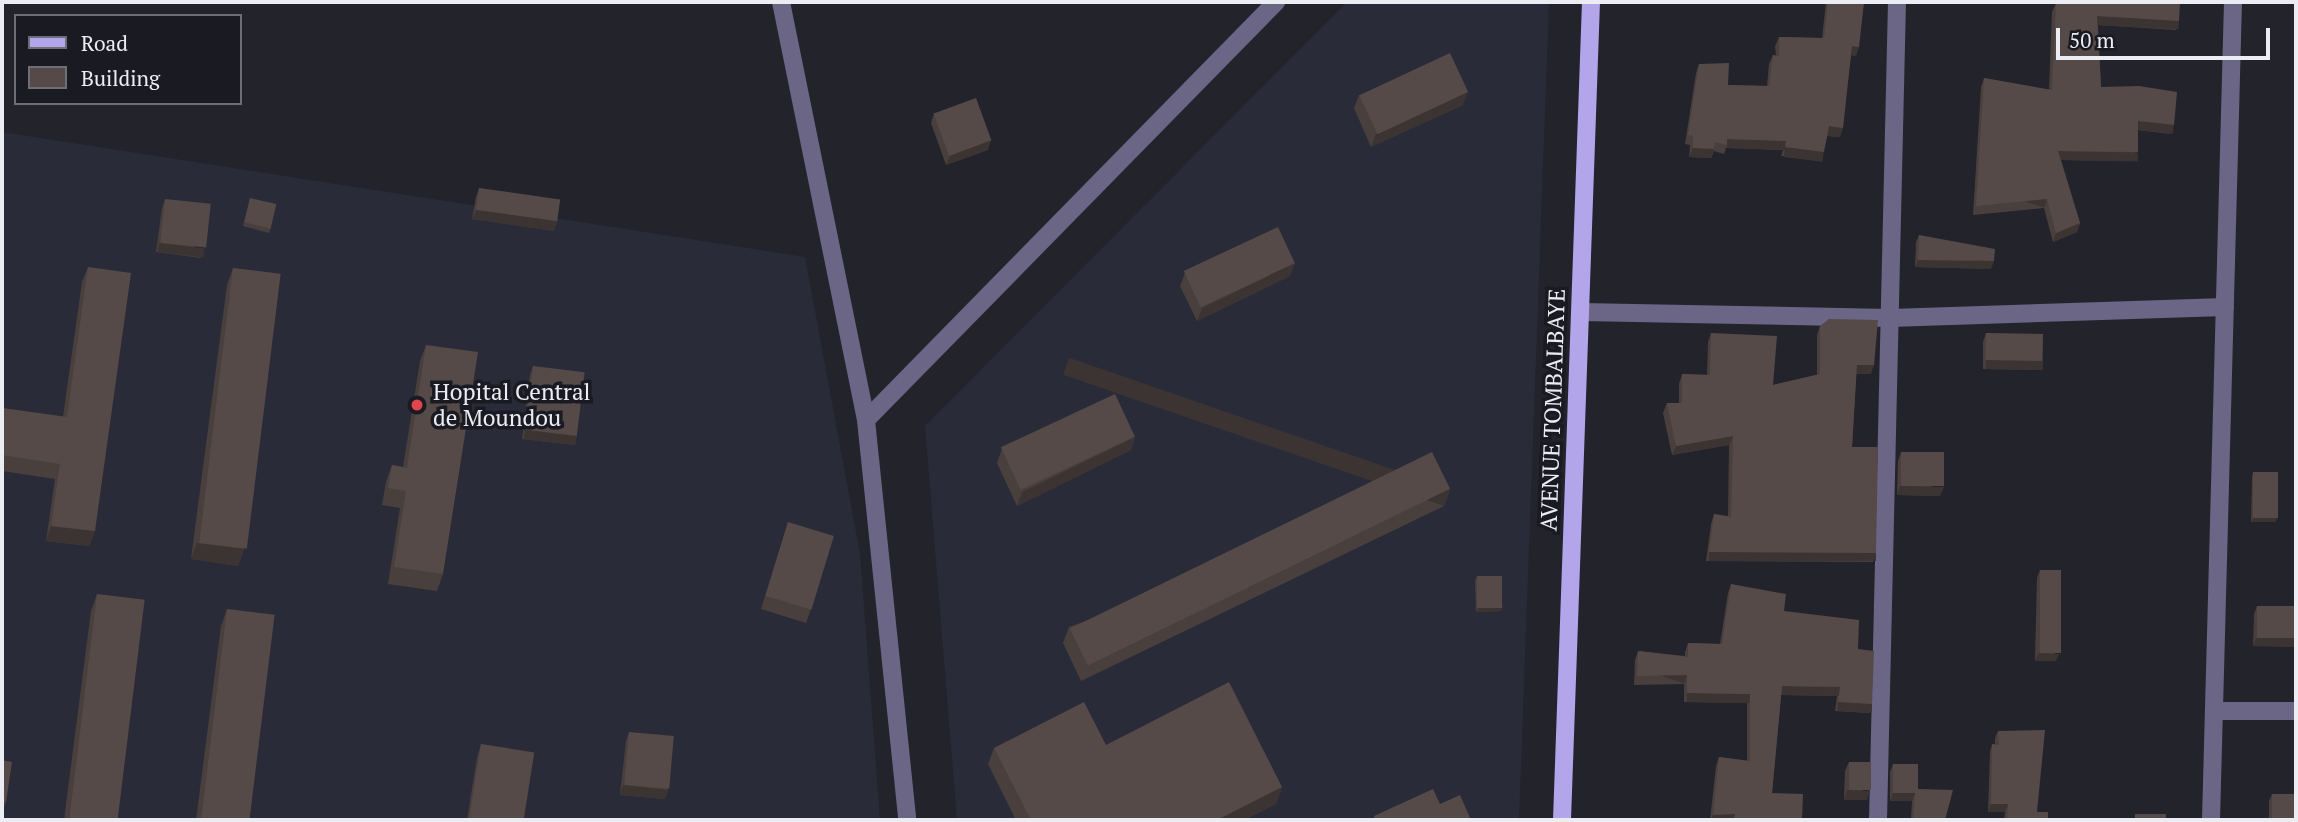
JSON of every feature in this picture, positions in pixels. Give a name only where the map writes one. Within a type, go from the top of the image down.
[{"type":"main road","name":"AVENUE TOMBALBAYE","points":[[1562,820],[1591,2]]},
{"type":"street","points":[[780,2],[866,420],[907,820]]},
{"type":"street","points":[[866,420],[1276,2]]},
{"type":"street","points":[[1878,820],[1897,2]]},
{"type":"street","points":[[2211,820],[2233,2]]},
{"type":"street","points":[[1581,312],[1890,317],[2225,307]]},
{"type":"street","points":[[2214,711],[2296,711]]},
{"type":"shaded area","points":[[1347,2],[1549,2],[1519,820],[957,820],[925,426]]},
{"type":"shaded area","name":"Hopital Central de Moundou","points":[[2,132],[805,257],[860,554],[880,820],[2,820]]},
{"type":"building","points":[[1828,2],[1864,2],[1859,47],[1852,46],[1843,128],[1829,126],[1824,152],[1785,147],[1786,141],[1727,139],[1727,145],[1715,142],[1714,149],[1693,148],[1693,136],[1688,135],[1699,64],[1729,63],[1728,85],[1769,86],[1773,55],[1779,56],[1779,37],[1824,38]]},
{"type":"building","points":[[2180,2],[2179,21],[2097,16],[2101,87],[2139,86],[2177,92],[2174,125],[2138,121],[2138,152],[2058,151],[2080,223],[2056,233],[2047,199],[1976,206],[1984,78],[2052,90],[2056,3]]},
{"type":"building","points":[[1450,53],[1468,92],[1378,134],[1359,95]]},
{"type":"building","points":[[976,98],[991,140],[949,156],[934,113]]},
{"type":"building","points":[[479,188],[560,199],[557,221],[476,210]]},
{"type":"building","points":[[250,198],[276,204],[271,228],[244,222]]},
{"type":"building","points":[[165,199],[211,204],[206,248],[160,243]]},
{"type":"building","points":[[1278,227],[1295,263],[1201,307],[1184,271]]},
{"type":"building","points":[[1919,235],[1995,249],[1994,261],[1918,260]]},
{"type":"building","points":[[88,267],[131,273],[95,531],[51,526],[60,464],[2,455],[2,408],[67,417]]},
{"type":"building","points":[[233,268],[281,274],[247,549],[199,543]]},
{"type":"building","points":[[1829,319],[1878,320],[1874,365],[1857,365],[1852,447],[1878,447],[1876,553],[1709,552],[1714,514],[1731,517],[1733,436],[1676,446],[1667,403],[1682,403],[1682,374],[1710,375],[1711,333],[1777,336],[1773,385],[1820,374],[1820,326]]},
{"type":"building","points":[[1986,333],[2043,334],[2043,361],[1986,360]]},
{"type":"building","points":[[426,345],[478,352],[443,574],[394,567],[406,491],[388,488],[392,465],[407,468]]},
{"type":"building","points":[[533,366],[585,372],[577,436],[525,430]]},
{"type":"building","points":[[1115,394],[1135,437],[1021,490],[1001,447]]},
{"type":"building","points":[[1432,452],[1450,489],[1088,666],[1070,629]]},
{"type":"building","points":[[1901,452],[1944,452],[1944,486],[1901,486]]},
{"type":"building","points":[[2253,472],[2278,472],[2278,518],[2253,518]]},
{"type":"building","points":[[788,522],[834,536],[811,610],[765,596]]},
{"type":"building","points":[[2040,570],[2061,570],[2061,653],[2040,653]]},
{"type":"building","points":[[1477,576],[1502,576],[1502,608],[1477,608]]},
{"type":"building","points":[[1731,584],[1786,594],[1784,611],[1859,620],[1858,649],[1874,651],[1872,704],[1838,702],[1840,687],[1782,686],[1772,793],[1803,794],[1802,820],[1734,820],[1735,814],[1713,815],[1719,757],[1750,761],[1750,694],[1687,693],[1687,675],[1637,676],[1638,651],[1688,657],[1688,643],[1722,644]]},
{"type":"building","points":[[97,594],[145,600],[118,820],[69,820]]},
{"type":"building","points":[[2257,606],[2296,606],[2296,638],[2257,638]]},
{"type":"building","points":[[227,609],[275,615],[249,820],[201,820]]},
{"type":"building","points":[[1229,682],[1282,787],[1217,820],[1031,820],[994,748],[1084,702],[1106,745]]},
{"type":"building","points":[[2045,730],[2037,812],[2048,812],[2048,820],[2007,820],[2008,804],[1991,804],[1992,744],[1999,745],[1998,731]]},
{"type":"building","points":[[629,732],[674,736],[669,789],[624,785]]},
{"type":"building","points":[[481,744],[534,752],[524,820],[469,820]]},
{"type":"building","points":[[2,760],[12,762],[6,802],[2,801]]},
{"type":"building","points":[[1849,762],[1871,762],[1871,790],[1849,790]]},
{"type":"building","points":[[1893,764],[1918,764],[1918,789],[1953,790],[1945,820],[1913,820],[1915,793],[1893,793]]},
{"type":"building","points":[[1433,789],[1440,804],[1460,795],[1471,820],[1375,820],[1374,816]]},
{"type":"building","points":[[2272,794],[2296,794],[2296,820],[2272,820]]},
{"type":"building","points":[[2135,814],[2166,814],[2166,820],[2135,820]]},
{"type":"place","name":"Hopital Central de Moundou","points":[[417,405]]}]
